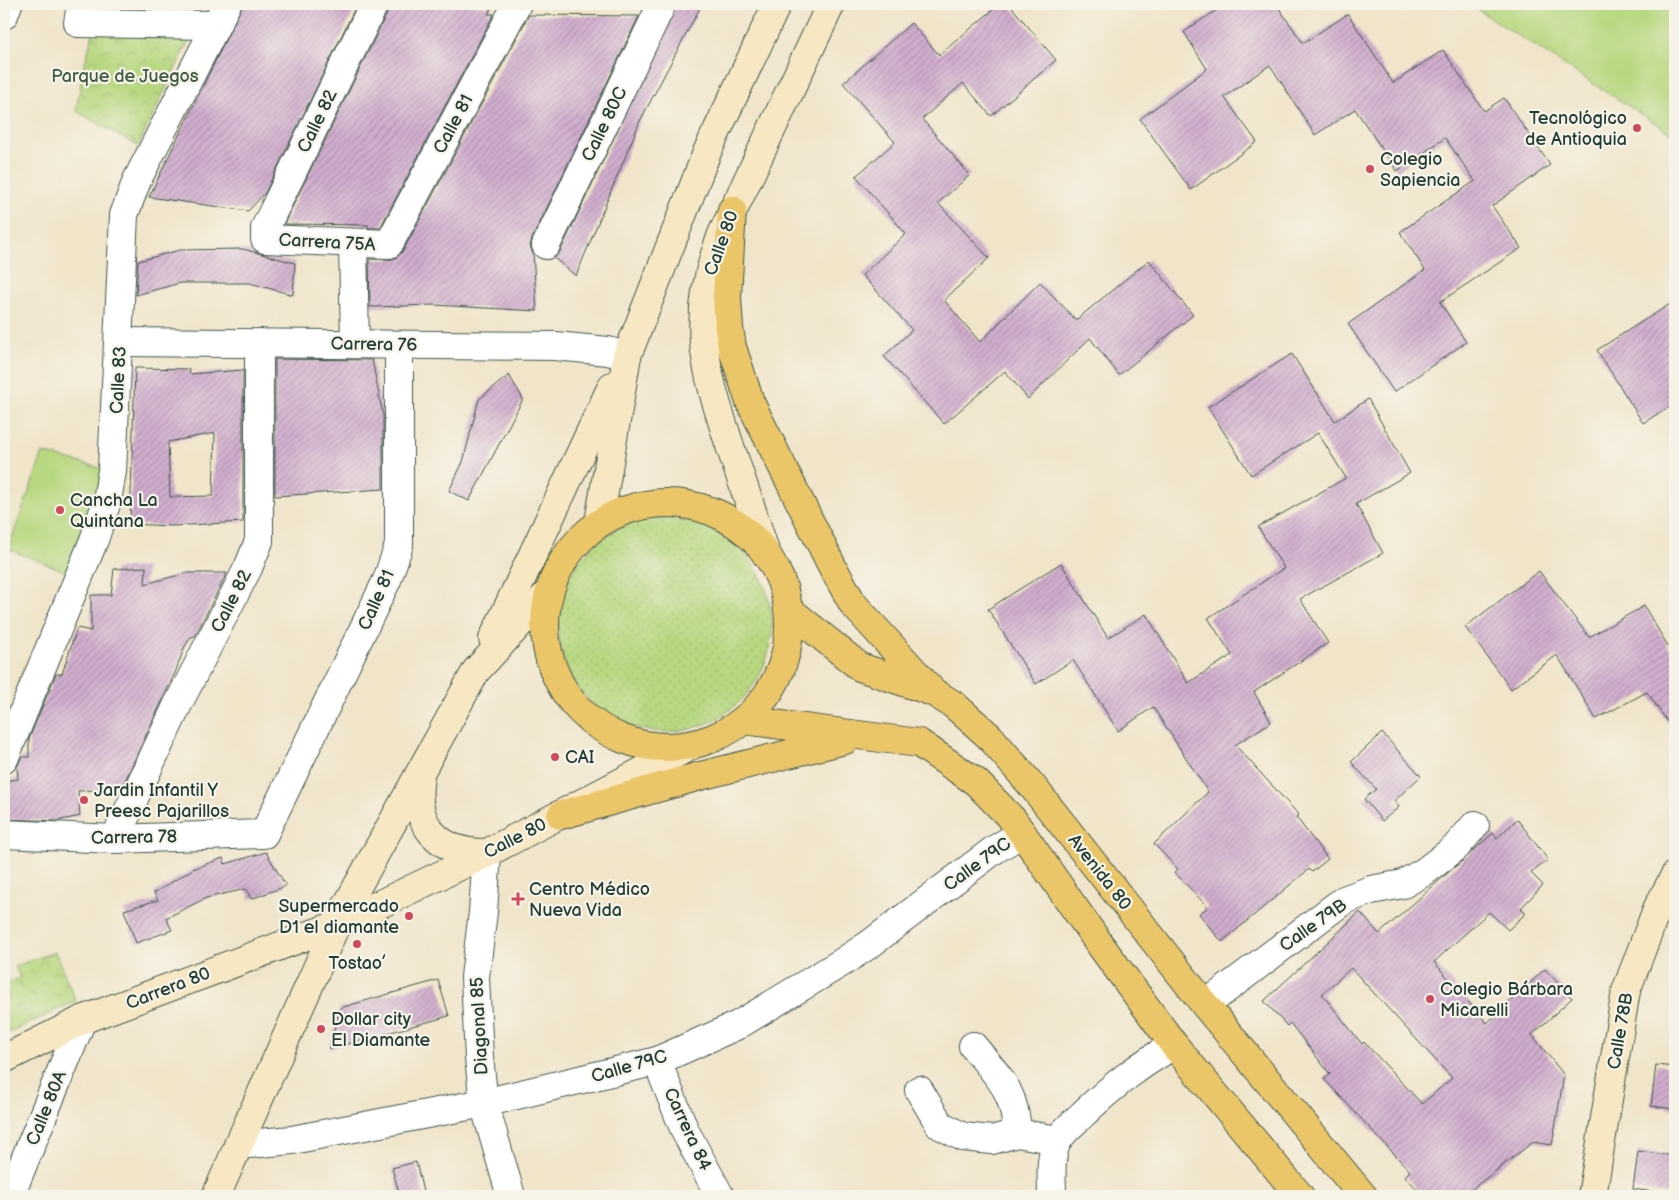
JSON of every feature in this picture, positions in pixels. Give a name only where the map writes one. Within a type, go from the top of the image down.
[{"type":"main road","points":[[732,210],[727,297],[729,328],[732,347],[750,402],[853,604],[933,692]]},
{"type":"main road","points":[[689,503],[712,510],[732,521],[751,536],[766,554],[780,580],[788,609],[789,630],[780,670],[771,689],[744,720],[728,731],[692,745],[667,748],[642,746],[611,734],[597,726],[578,709],[562,689],[551,667],[545,643],[544,618],[548,593],[559,565],[571,549],[599,522],[620,511],[642,504],[689,503]]},
{"type":"main road","name":"Avenida 80","points":[[788,609],[860,667],[933,692],[973,721],[1012,762],[1205,1005],[1363,1196]]},
{"type":"main road","points":[[744,720],[863,736],[902,739],[925,746],[976,782],[1013,820],[1101,946],[1174,1045],[1300,1196]]},
{"type":"main road","points":[[561,815],[700,776],[863,736]]},
{"type":"street","points":[[4,14],[8,4]]},
{"type":"street","name":"Calle 82","points":[[265,239],[265,228],[374,4]]},
{"type":"street","name":"Calle 81","points":[[389,244],[517,4]]},
{"type":"street","name":"Calle 80C","points":[[546,244],[662,4]]},
{"type":"street","points":[[216,1196],[336,925],[424,767],[504,617],[627,356],[706,152],[777,4]]},
{"type":"street","name":"Calle 80","points":[[766,554],[714,397],[704,348],[704,295],[710,266],[732,210],[831,4]]},
{"type":"street","points":[[80,14],[220,15]]},
{"type":"street","name":"Calle 83","points":[[4,759],[94,540],[107,501],[112,471],[120,342],[124,215],[137,180],[220,15]]},
{"type":"street","name":"Carrera 75A","points":[[265,239],[389,244]]},
{"type":"street","points":[[353,243],[355,344]]},
{"type":"street","name":"Carrera 76","points":[[120,342],[555,346],[608,351],[627,356]]},
{"type":"street","name":"Calle 82","points":[[115,840],[178,704],[248,568],[259,541],[259,343]]},
{"type":"street","name":"Calle 81","points":[[264,834],[383,588],[399,545],[399,345]]},
{"type":"street","points":[[599,522],[627,356]]},
{"type":"street","points":[[476,670],[548,593]]},
{"type":"street","name":"Calle 80","points":[[336,925],[487,853],[692,745]]},
{"type":"street","points":[[424,767],[417,792],[419,810],[426,826],[438,839],[452,849],[469,853],[487,853]]},
{"type":"street","name":"Calle 79B","points":[[1205,1005],[1344,900],[1371,890],[1403,884],[1424,872],[1455,848],[1475,825]]},
{"type":"street","name":"Calle 79C","points":[[238,1145],[292,1140],[484,1104],[658,1061],[738,1025],[841,963],[870,944],[994,850],[1022,833]]},
{"type":"street","name":"Carrera 78","points":[[4,834],[115,840],[264,834]]},
{"type":"street","name":"Diagonal 85","points":[[487,853],[483,912],[475,977],[479,1058],[484,1104],[511,1196]]},
{"type":"street","name":"Calle 78B","points":[[1592,1196],[1626,991],[1657,909],[1675,875]]},
{"type":"street","name":"Carrera 80","points":[[4,1059],[82,1020],[336,925]]},
{"type":"street","name":"Calle 80A","points":[[10,1196],[82,1020]]},
{"type":"street","points":[[1052,1196],[1052,1160],[1058,1140],[1069,1126],[1106,1090],[1145,1062],[1174,1045]]},
{"type":"street","points":[[972,1046],[1003,1081],[1016,1111],[1017,1133]]},
{"type":"street","name":"Carrera 84","points":[[658,1061],[685,1131],[720,1196]]},
{"type":"street","points":[[918,1090],[940,1124],[963,1137],[992,1140],[1017,1133],[1058,1140]]},
{"type":"green space","points":[[1473,4],[1675,4],[1675,136],[1472,6]]},
{"type":"green space","name":"Parque de Juegos","points":[[94,30],[189,40],[138,146],[76,111],[84,66]]},
{"type":"green space","name":"Cancha La Quintana","points":[[43,453],[112,471],[72,574],[8,549]]},
{"type":"green space","points":[[665,518],[686,520],[706,526],[724,536],[747,557],[764,584],[770,604],[772,625],[770,646],[764,666],[754,684],[733,707],[706,724],[686,730],[665,732],[644,730],[624,724],[606,714],[583,693],[566,666],[560,646],[558,625],[560,604],[566,584],[576,566],[597,543],[624,526],[644,520]]},
{"type":"green space","points":[[55,952],[76,1001],[4,1035],[4,984],[20,978],[15,966]]},
{"type":"building","points":[[243,4],[357,4],[265,193],[248,211],[149,197]]},
{"type":"building","points":[[389,4],[470,4],[492,7],[488,14],[494,14],[380,228],[368,228],[368,225],[284,224],[388,11]]},
{"type":"building","points":[[677,4],[702,4],[640,121],[576,276],[554,258],[560,252]]},
{"type":"building","points":[[1000,4],[1009,4],[1056,60],[991,116],[963,83],[922,119],[970,175],[938,203],[989,258],[944,300],[980,342],[1040,282],[1076,320],[1149,260],[1193,315],[1119,375],[1090,338],[1028,399],[1005,371],[944,424],[884,356],[912,330],[862,275],[906,234],[856,176],[895,142],[843,83],[911,23],[939,55]]},
{"type":"building","points":[[1225,4],[1276,4],[1303,43],[1348,14],[1393,83],[1443,50],[1484,111],[1504,98],[1550,165],[1492,206],[1521,248],[1440,302],[1466,342],[1394,392],[1348,324],[1425,270],[1400,232],[1475,181],[1445,138],[1397,171],[1355,109],[1315,135],[1270,65],[1224,97],[1257,142],[1191,190],[1140,119],[1207,69],[1184,32]]},
{"type":"building","points":[[529,15],[639,16],[532,239],[530,246],[533,254],[537,311],[434,305],[370,307],[369,259],[389,260],[397,257],[403,251]]},
{"type":"building","points":[[243,249],[295,263],[293,295],[250,283],[180,283],[136,295],[138,261],[180,250]]},
{"type":"building","points":[[1675,301],[1675,403],[1643,423],[1597,350]]},
{"type":"building","points":[[1292,354],[1335,421],[1368,399],[1410,473],[1356,504],[1383,553],[1300,599],[1328,643],[1254,692],[1271,722],[1235,745],[1299,815],[1296,817],[1328,859],[1312,872],[1309,869],[1222,942],[1199,914],[1208,907],[1174,872],[1178,869],[1154,844],[1208,792],[1153,707],[1118,731],[1073,660],[1036,684],[988,609],[1061,563],[1108,638],[1146,614],[1188,683],[1232,655],[1208,618],[1284,568],[1258,527],[1346,478],[1318,433],[1251,475],[1208,407]]},
{"type":"building","points":[[275,359],[372,360],[383,415],[383,489],[275,496]]},
{"type":"building","points":[[135,368],[189,369],[190,374],[243,370],[243,522],[171,526],[130,524]],"holes":[[[215,433],[213,496],[170,497],[168,442]]]},
{"type":"building","points":[[509,375],[523,399],[469,501],[449,491],[463,462],[479,399]]},
{"type":"building","points":[[146,567],[145,584],[187,573],[227,573],[195,636],[191,637],[185,646],[175,673],[121,789],[78,791],[80,816],[57,821],[4,819],[4,799],[7,799],[5,781],[18,779],[17,767],[22,757],[29,757],[29,739],[56,674],[62,674],[77,628],[91,631],[91,595],[111,595],[114,569]]},
{"type":"building","points":[[1539,571],[1589,637],[1644,606],[1675,658],[1675,733],[1647,692],[1596,719],[1557,655],[1511,689],[1465,627]]},
{"type":"building","points":[[1382,733],[1421,776],[1394,801],[1399,807],[1382,821],[1364,799],[1376,789],[1351,762]]},
{"type":"building","points":[[1517,819],[1548,860],[1531,873],[1543,885],[1521,908],[1526,913],[1508,930],[1489,912],[1434,962],[1487,1023],[1545,969],[1572,998],[1532,1035],[1564,1075],[1552,1145],[1533,1142],[1463,1196],[1423,1196],[1405,1176],[1410,1171],[1324,1079],[1330,1074],[1290,1023],[1287,1026],[1264,1001],[1360,912],[1379,934],[1493,833],[1497,838]],"holes":[[[1351,968],[1452,1078],[1422,1104],[1364,1042],[1362,1044],[1322,994]]]},
{"type":"building","points":[[266,852],[286,886],[251,899],[246,889],[206,898],[166,918],[172,930],[136,943],[124,910],[158,900],[154,893],[193,869],[223,858],[225,864]]},
{"type":"building","points":[[438,980],[449,1016],[329,1049],[340,1008]]},
{"type":"building","points":[[1656,1065],[1675,1067],[1675,1109],[1651,1106]]},
{"type":"building","points":[[1638,1151],[1675,1156],[1675,1195],[1633,1189]]},
{"type":"building","points":[[416,1162],[424,1196],[400,1196],[392,1168]]},
{"type":"place","name":"Tecnológico de Antioquia","points":[[1637,128]]},
{"type":"place","name":"Colegio Sapiencia","points":[[1370,169]]},
{"type":"place","name":"Cancha La Quintana","points":[[60,510]]},
{"type":"place","name":"CAI","points":[[555,757]]},
{"type":"place","name":"Jardin Infantil Y Preesc Pajarillos","points":[[84,800]]},
{"type":"place","name":"Centro Médico Nueva Vida","points":[[518,899]]},
{"type":"place","name":"Supermercado D1 el diamante","points":[[409,916]]},
{"type":"place","name":"Tostao’","points":[[357,944]]},
{"type":"place","name":"Colegio Bárbara Micarelli","points":[[1430,999]]},
{"type":"place","name":"Dollar city El Diamante","points":[[321,1029]]}]
